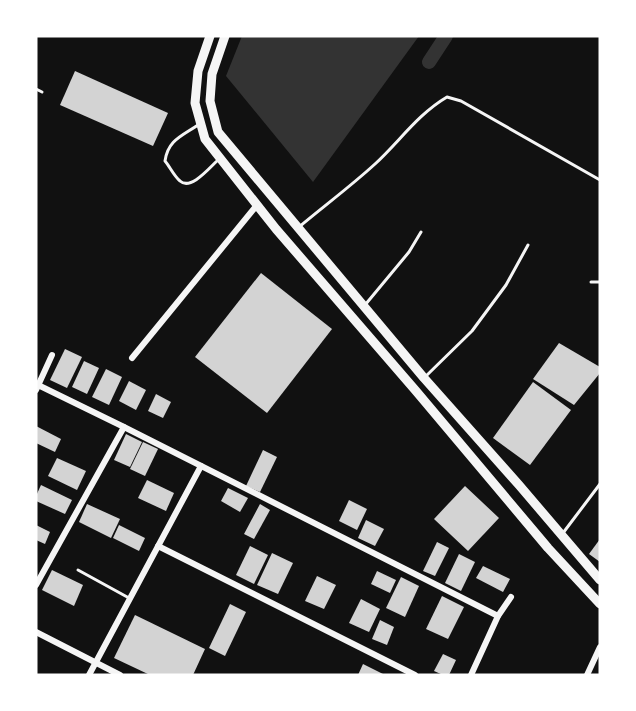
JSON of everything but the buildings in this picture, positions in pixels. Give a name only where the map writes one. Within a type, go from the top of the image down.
[{"type":"main road","points":[[210,36],[198,71],[195,103],[205,139],[276,229],[548,548],[600,604]]},
{"type":"main road","points":[[225,36],[212,74],[210,101],[218,132],[424,378],[600,580]]},
{"type":"street","points":[[132,358],[258,205]]},
{"type":"street","points":[[52,355],[37,386],[124,427],[498,616]]},
{"type":"street","points":[[36,585],[124,427]]},
{"type":"street","points":[[89,675],[201,466]]},
{"type":"street","points":[[158,546],[415,675]]},
{"type":"street","points":[[471,675],[498,616],[511,597]]},
{"type":"street","points":[[36,632],[120,675]]},
{"type":"street","points":[[587,675],[600,647]]},
{"type":"lane","points":[[36,89],[42,92]]},
{"type":"lane","points":[[298,228],[376,163],[421,116],[447,97],[461,101],[600,180]]},
{"type":"lane","points":[[201,123],[170,144],[165,161],[180,181],[186,184],[193,183],[220,158]]},
{"type":"lane","points":[[364,307],[409,252],[421,232]]},
{"type":"lane","points":[[424,378],[472,331],[506,285],[528,245]]},
{"type":"lane","points":[[591,282],[600,282]]},
{"type":"lane","points":[[562,535],[600,484]]},
{"type":"lane","points":[[78,570],[129,598]]},
{"type":"shaded area","points":[[242,36],[419,36],[313,182],[226,76]]},
{"type":"waterway","points":[[429,62],[446,36]]}]
